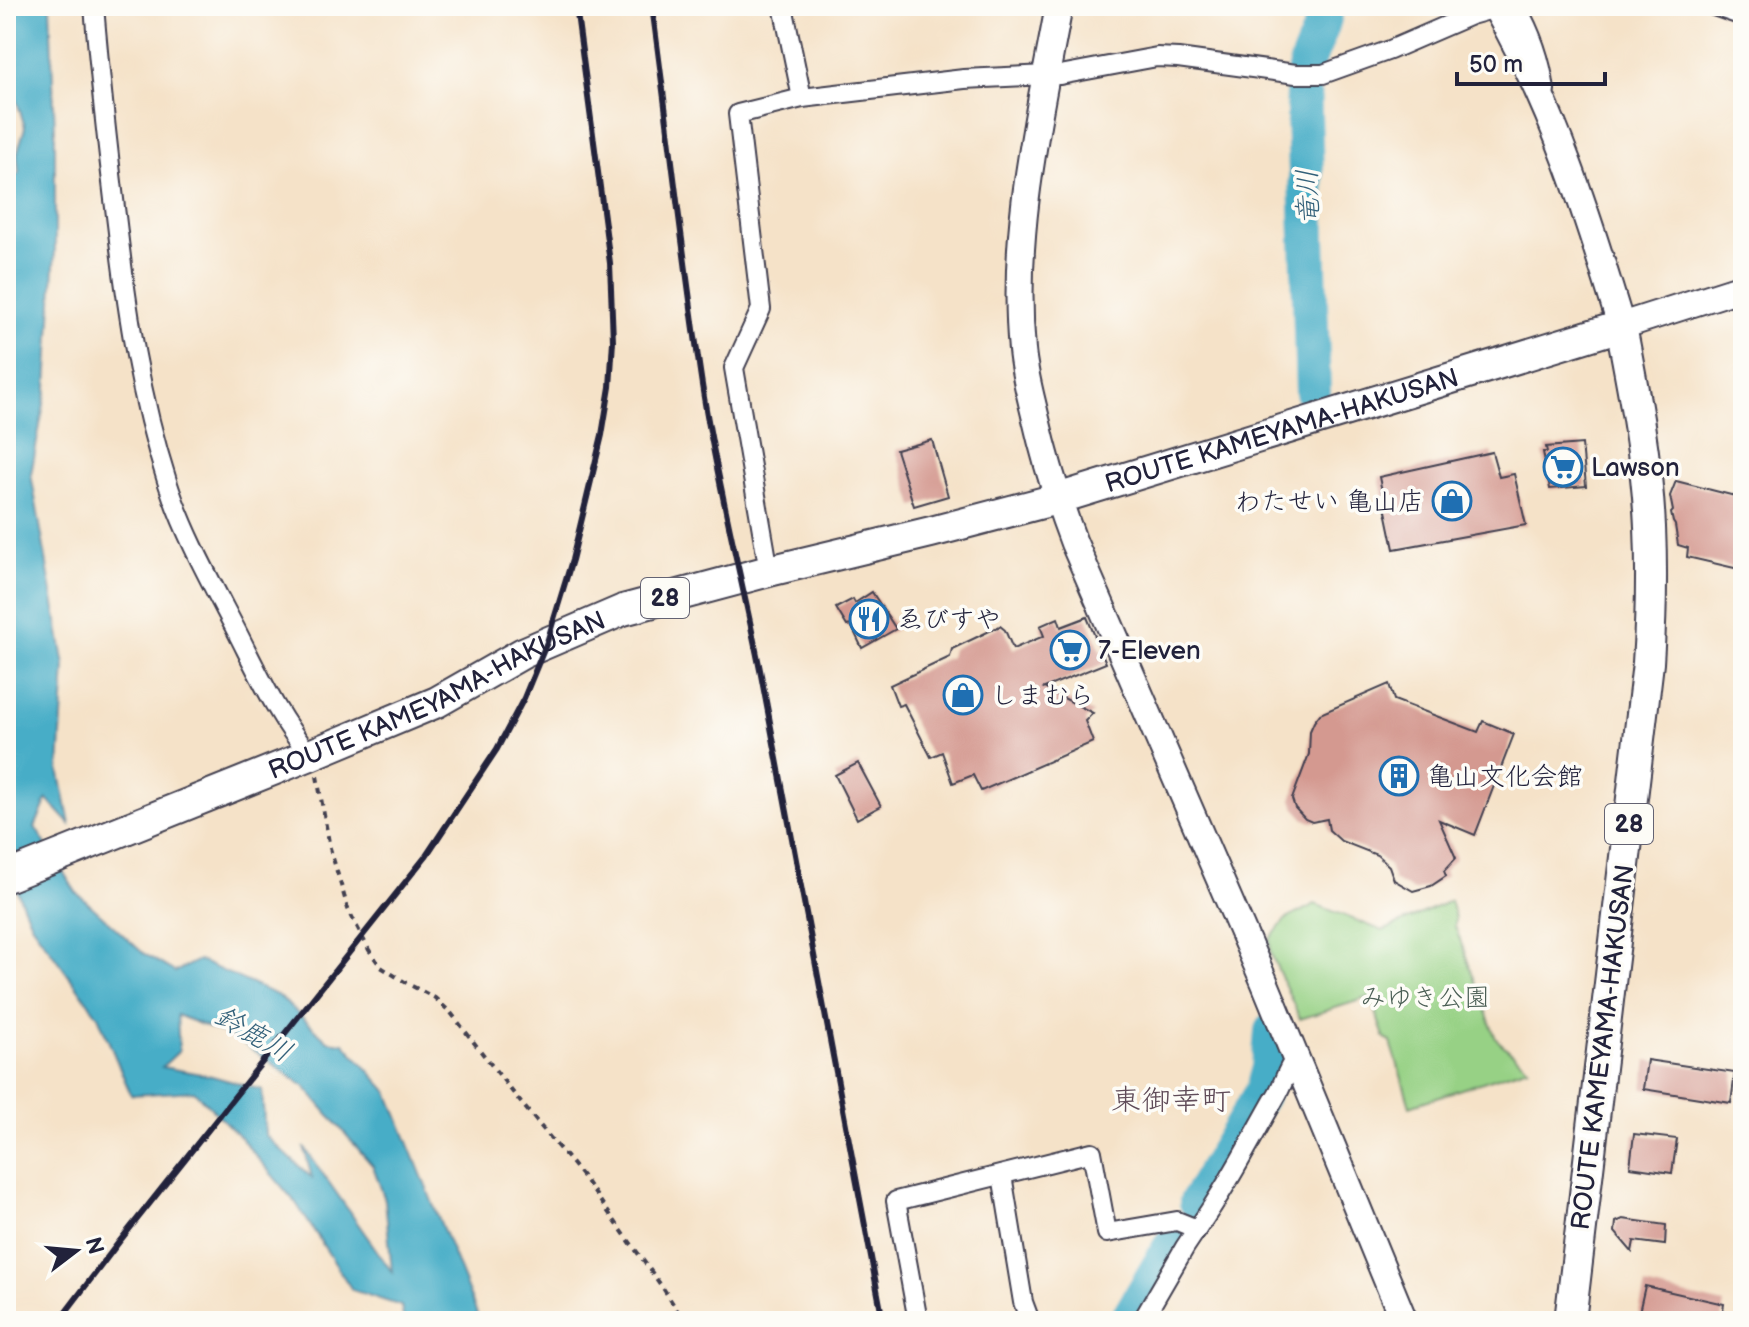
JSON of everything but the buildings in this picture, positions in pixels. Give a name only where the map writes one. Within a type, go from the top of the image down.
[{"type":"main road","name":"ROUTE KAMEYAMA-HAKUSAN","points":[[6,877],[437,702],[523,653],[636,605],[1057,499],[1621,326],[1648,494],[1651,618],[1570,1321]]},
{"type":"street","points":[[94,6],[106,138],[130,328],[143,395],[168,483],[208,576],[272,700],[297,740],[303,758]]},
{"type":"street","points":[[783,6],[802,98]]},
{"type":"street","points":[[1059,6],[1024,206],[1018,277],[1024,364],[1039,432],[1057,499],[1074,543],[1258,967],[1404,1321]]},
{"type":"street","points":[[1714,6],[1743,16]]},
{"type":"street","points":[[769,571],[734,368],[761,309],[738,114],[802,98],[964,79],[1060,75],[1157,57],[1323,74],[1390,50],[1471,15],[1500,7],[1566,154],[1621,326],[1743,287]]},
{"type":"street","points":[[1142,1321],[1210,1211],[1295,1059]]},
{"type":"street","points":[[918,1321],[896,1201],[1092,1152],[1107,1233],[1177,1221],[1197,1229]]},
{"type":"street","points":[[1002,1175],[1023,1302],[1030,1321]]},
{"type":"path","points":[[303,758],[316,771],[330,848],[348,909],[369,950],[381,967],[435,998],[451,1013],[583,1177],[684,1321]]},
{"type":"green space","name":"みゆき公園","points":[[1450,901],[1455,926],[1496,1039],[1528,1067],[1410,1106],[1391,1042],[1385,1039],[1370,997],[1300,1019],[1271,954],[1270,939],[1286,919],[1315,904],[1383,931]]},
{"type":"water","name":"鈴鹿川","points":[[6,6],[50,6],[55,131],[55,249],[47,388],[31,474],[65,666],[59,769],[70,824],[47,799],[35,827],[76,892],[143,953],[175,972],[198,960],[279,996],[328,1041],[344,1043],[388,1092],[480,1321],[404,1321],[401,1306],[352,1290],[296,1203],[240,1137],[194,1091],[131,1095],[98,1016],[31,924],[6,865],[6,230],[12,221],[10,183],[19,173],[17,154],[25,127],[9,76],[11,26]],"holes":[[[177,1015],[237,1039],[305,1087],[373,1166],[385,1200],[392,1272],[304,1147],[312,1178],[265,1135],[262,1090],[212,1076],[162,1067],[179,1051]]]},
{"type":"waterway","name":"竜川","points":[[1313,392],[1303,82],[1326,6]]},
{"type":"waterway","name":"竜川","points":[[1197,1202],[1263,1090],[1269,1068],[1272,1031]]},
{"type":"waterway","name":"竜川","points":[[1127,1321],[1172,1244]]},
{"type":"railway","points":[[59,1321],[426,856],[497,749],[524,698],[547,642],[572,560],[602,435],[613,341],[610,263],[576,6]]},
{"type":"railway","points":[[652,6],[708,422],[761,675],[883,1321]]},
{"type":"place","name":"Lawson","points":[[1563,467]]},
{"type":"place","name":"わたせい 亀山店","points":[[1452,501]]},
{"type":"place","name":"ゑびすや","points":[[869,619]]},
{"type":"place","name":"7-Eleven","points":[[1070,650]]},
{"type":"place","name":"しまむら","points":[[963,695]]},
{"type":"place","name":"亀山文化会館","points":[[1399,776]]},
{"type":"district","name":"東御幸町","points":[[1171,1100]]}]
